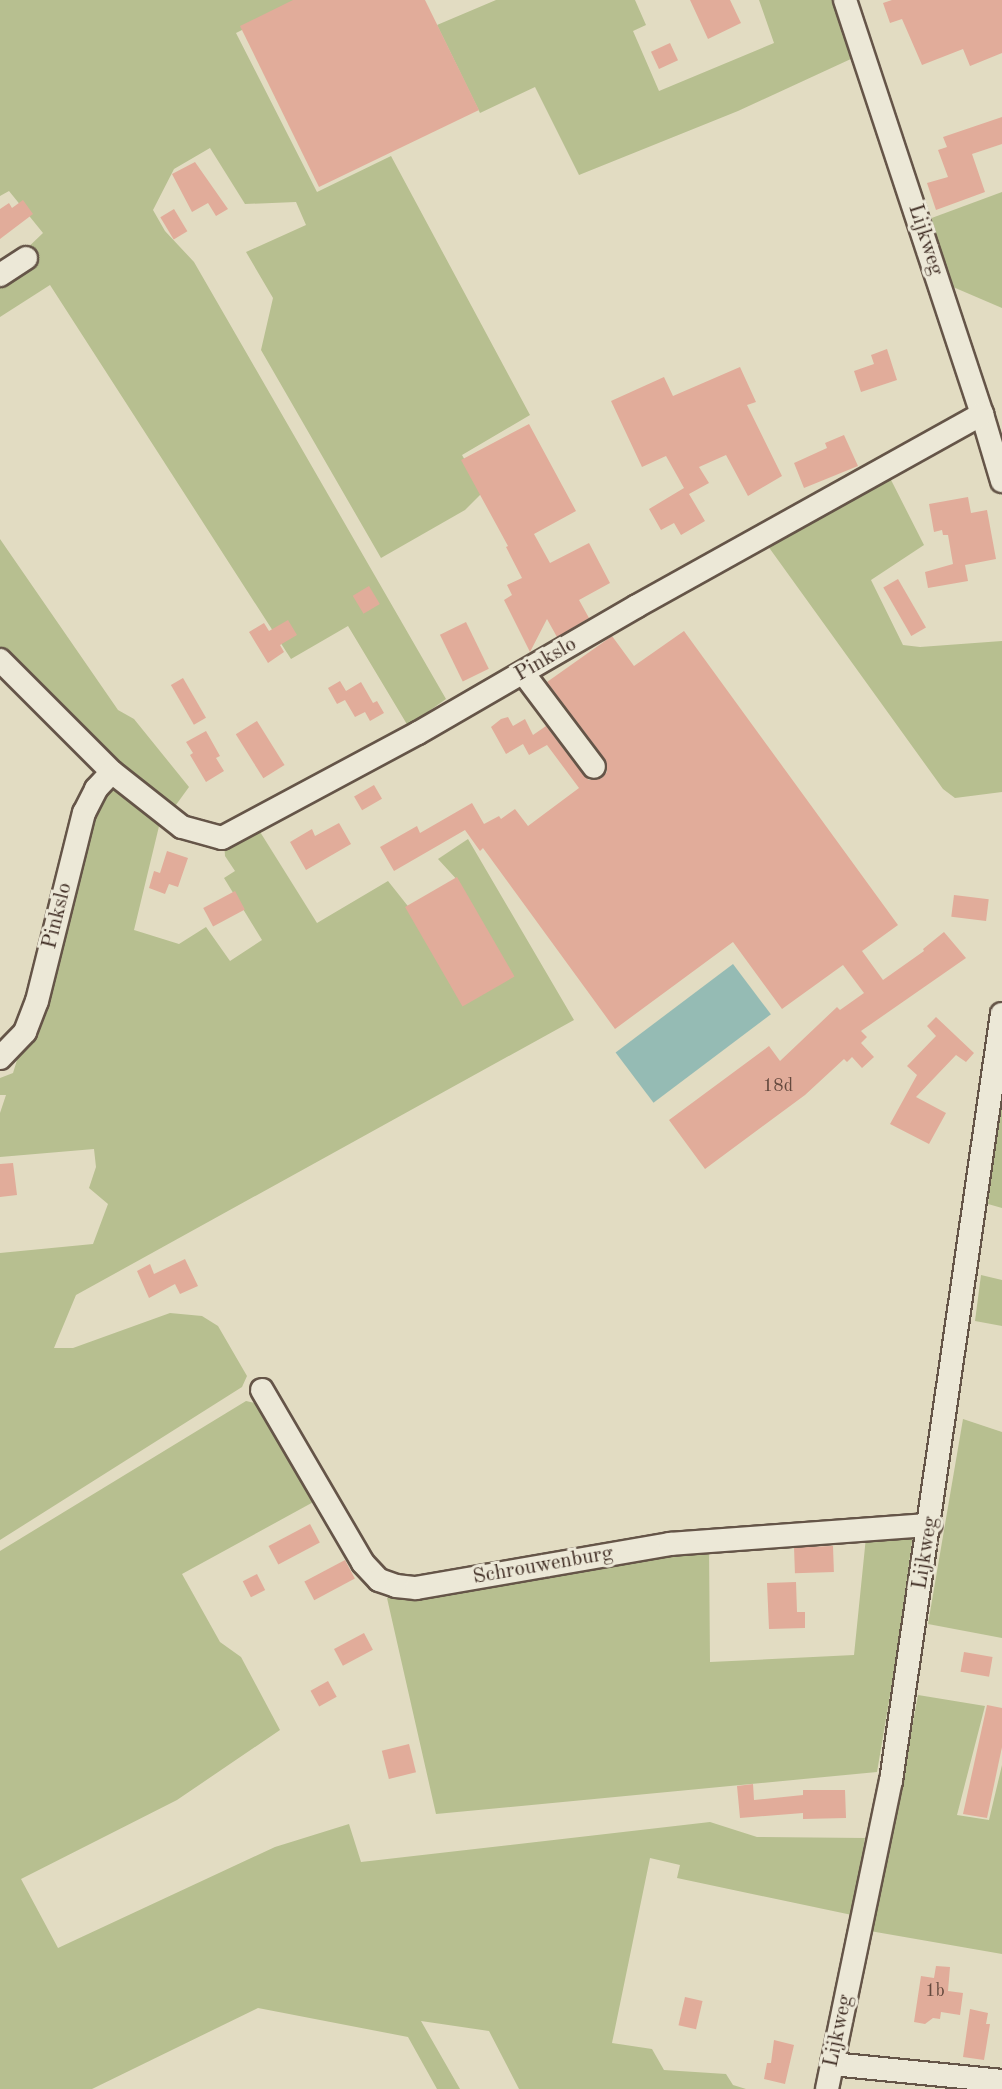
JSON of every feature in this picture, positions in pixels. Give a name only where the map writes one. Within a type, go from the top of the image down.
[{"type":"street","name":"Lijkweg","points":[[845,0],[1002,481]]},
{"type":"street","points":[[0,275],[27,258]]},
{"type":"street","name":"Pinkslo","points":[[0,660],[112,771],[182,827],[222,838],[524,674],[637,606],[982,414]]},
{"type":"street","points":[[524,674],[594,767]]},
{"type":"street","name":"Pinkslo","points":[[0,1058],[25,1032],[37,1001],[84,813],[96,789],[112,771]]},
{"type":"street","name":"Lijkweg","points":[[827,2089],[891,1781],[930,1525],[1002,1014]]},
{"type":"street","name":"Schrouwenburg","points":[[262,1390],[363,1563],[379,1580],[396,1587],[416,1588],[670,1544],[930,1525]]},
{"type":"street","points":[[832,2064],[1002,2081]]},
{"type":"green space","points":[[0,0],[302,0],[236,33],[317,192],[391,156],[530,415],[462,455],[483,492],[465,510],[381,558],[261,350],[273,298],[246,252],[306,225],[296,202],[245,204],[210,148],[174,169],[153,210],[165,231],[194,262],[446,699],[408,726],[348,626],[291,659],[50,285],[0,317],[0,268],[20,255],[43,233],[9,191],[0,196]]},
{"type":"green space","points":[[496,0],[635,0],[646,25],[633,31],[659,91],[774,43],[759,0],[834,0],[853,58],[738,111],[579,175],[535,87],[480,113],[437,25]]},
{"type":"green space","points":[[1002,192],[1002,308],[953,287],[929,219]]},
{"type":"green space","points":[[888,474],[924,545],[871,580],[903,645],[920,647],[1002,641],[1002,792],[955,798],[943,789],[765,542]]},
{"type":"green space","points":[[0,539],[118,710],[134,719],[189,787],[173,809],[153,796],[0,654]]},
{"type":"green space","points":[[112,789],[127,795],[161,818],[134,930],[179,944],[206,927],[230,961],[262,940],[224,878],[235,871],[225,856],[224,842],[257,827],[317,923],[388,881],[411,910],[460,883],[438,859],[468,839],[574,1020],[76,1295],[54,1348],[73,1348],[170,1313],[202,1316],[218,1326],[247,1376],[242,1387],[0,1540],[0,1253],[93,1244],[108,1204],[89,1188],[96,1167],[94,1149],[0,1157],[0,1113],[6,1095],[0,1095],[0,1078],[13,1073],[17,1060],[37,1035],[85,830],[96,797]]},
{"type":"green space","points":[[1002,1086],[1002,1208],[988,1204]]},
{"type":"green space","points":[[981,1275],[1002,1280],[1002,1326],[975,1321]]},
{"type":"green space","points":[[246,1401],[263,1405],[317,1500],[182,1574],[220,1642],[241,1657],[280,1730],[177,1800],[21,1879],[58,1948],[275,1847],[349,1824],[361,1862],[710,1822],[757,1837],[865,1838],[852,1915],[677,1878],[680,1865],[650,1858],[612,2043],[652,2049],[664,2070],[726,2074],[733,2085],[746,2089],[519,2089],[489,2031],[421,2021],[460,2089],[437,2089],[408,2037],[258,2008],[92,2089],[0,2089],[0,1551]]},
{"type":"green space","points":[[963,1419],[1002,1432],[1002,1638],[928,1624]]},
{"type":"green space","points":[[913,1534],[897,1654],[877,1772],[436,1814],[387,1598],[399,1594],[709,1546],[710,1662],[854,1655],[866,1537]]},
{"type":"green space","points":[[918,1695],[985,1706],[957,1815],[989,1820],[1002,1765],[1002,1954],[870,1931],[894,1823]]},
{"type":"water","points":[[733,964],[771,1014],[654,1103],[616,1052]]},
{"type":"building","points":[[293,0],[425,0],[479,110],[319,187],[240,26]]},
{"type":"building","points":[[690,0],[730,0],[741,23],[708,39]]},
{"type":"building","points":[[892,0],[1002,0],[1002,53],[970,66],[963,49],[922,65],[902,19],[890,23],[883,3]]},
{"type":"building","points":[[670,43],[678,60],[659,69],[651,52]]},
{"type":"building","points":[[1002,117],[1002,144],[972,154],[985,192],[936,210],[927,183],[948,177],[938,150],[947,147],[943,137]]},
{"type":"building","points":[[195,162],[228,209],[216,216],[208,203],[192,212],[172,174]]},
{"type":"building","points":[[23,200],[33,214],[0,239],[0,209],[9,203],[12,208]]},
{"type":"building","points":[[174,209],[187,231],[174,240],[160,217]]},
{"type":"building","points":[[887,349],[897,380],[861,392],[854,371],[874,364],[871,355]]},
{"type":"building","points":[[740,367],[756,402],[747,405],[782,476],[748,496],[726,455],[699,467],[709,483],[689,494],[705,521],[681,535],[674,523],[661,530],[649,509],[684,488],[666,456],[642,467],[611,401],[664,377],[673,396]]},
{"type":"building","points":[[529,424],[576,511],[534,534],[550,563],[589,543],[610,583],[579,600],[589,618],[557,637],[547,619],[530,652],[504,600],[512,595],[507,585],[522,578],[506,547],[508,546],[461,460]]},
{"type":"building","points":[[844,435],[858,466],[804,488],[794,463],[827,448],[825,443]]},
{"type":"building","points":[[968,497],[971,513],[987,510],[996,559],[965,565],[968,581],[928,588],[925,572],[953,564],[948,535],[943,535],[942,530],[934,532],[929,504]]},
{"type":"building","points":[[898,579],[926,627],[911,636],[883,588]]},
{"type":"building","points":[[369,586],[380,604],[364,614],[353,596]]},
{"type":"building","points":[[288,620],[297,635],[280,645],[284,652],[268,663],[249,632],[264,623],[269,631]]},
{"type":"building","points":[[466,622],[489,669],[463,681],[440,635]]},
{"type":"building","points":[[684,631],[898,925],[862,951],[883,980],[924,951],[923,949],[944,932],[966,958],[861,1031],[867,1037],[861,1043],[874,1057],[862,1068],[852,1057],[847,1062],[844,1059],[805,1095],[705,1169],[669,1120],[769,1046],[780,1061],[837,1007],[840,1010],[864,993],[843,965],[782,1009],[733,942],[615,1029],[483,848],[480,851],[465,830],[394,871],[380,847],[417,826],[420,833],[472,803],[484,824],[499,816],[501,819],[515,809],[528,826],[579,788],[547,745],[529,755],[523,744],[506,754],[491,727],[501,719],[508,717],[513,726],[525,719],[533,735],[546,726],[584,776],[589,780],[602,778],[607,772],[605,759],[547,682],[612,636],[634,666]]},
{"type":"building","points":[[183,678],[206,718],[194,725],[171,685]]},
{"type":"building","points":[[340,681],[346,691],[361,682],[373,703],[377,701],[384,713],[370,721],[365,712],[355,717],[345,700],[337,704],[328,688]]},
{"type":"building","points":[[257,721],[285,765],[263,778],[236,734]]},
{"type":"building","points":[[206,731],[220,756],[216,758],[224,771],[206,782],[190,755],[193,753],[186,742]]},
{"type":"building","points":[[374,785],[382,799],[362,810],[354,796]]},
{"type":"building","points":[[339,823],[351,844],[306,870],[290,842],[312,829],[315,836]]},
{"type":"building","points":[[167,851],[188,858],[178,887],[169,884],[165,894],[149,888],[154,871],[160,873]]},
{"type":"building","points":[[457,877],[514,977],[463,1007],[405,907]]},
{"type":"building","points":[[235,891],[245,910],[213,926],[203,908]]},
{"type":"building","points":[[954,895],[989,899],[986,921],[951,917]]},
{"type":"building","points":[[936,1017],[974,1053],[966,1062],[956,1055],[916,1097],[946,1113],[929,1144],[890,1124],[917,1075],[907,1066],[936,1036],[927,1026]]},
{"type":"building","points":[[13,1163],[17,1195],[0,1197],[0,1164]]},
{"type":"building","points":[[185,1259],[198,1286],[180,1294],[175,1284],[149,1298],[137,1271],[150,1264],[154,1274]]},
{"type":"building","points":[[310,1524],[320,1543],[278,1565],[269,1546]]},
{"type":"building","points":[[833,1546],[834,1572],[795,1573],[794,1547]]},
{"type":"building","points":[[345,1560],[355,1579],[314,1600],[304,1582]]},
{"type":"building","points":[[257,1574],[265,1590],[251,1597],[243,1581]]},
{"type":"building","points":[[796,1582],[797,1612],[805,1612],[805,1628],[769,1629],[767,1583]]},
{"type":"building","points":[[364,1633],[373,1650],[343,1666],[334,1649]]},
{"type":"building","points":[[964,1652],[993,1657],[989,1677],[961,1672]]},
{"type":"building","points":[[328,1681],[337,1697],[319,1706],[311,1691]]},
{"type":"building","points":[[987,1705],[1002,1708],[1002,1747],[987,1818],[963,1814]]},
{"type":"building","points":[[409,1744],[416,1772],[389,1779],[382,1751]]},
{"type":"building","points":[[753,1784],[754,1800],[803,1795],[803,1790],[845,1790],[846,1818],[803,1819],[803,1813],[740,1818],[737,1786]]},
{"type":"building","points":[[936,1966],[950,1967],[948,1991],[963,1993],[960,2015],[941,2012],[940,2019],[933,2018],[925,2024],[914,2022],[921,1976],[934,1978]]},
{"type":"building","points":[[685,1997],[703,2001],[696,2029],[678,2025]]},
{"type":"building","points":[[970,2009],[988,2013],[986,2024],[990,2024],[984,2060],[963,2057]]},
{"type":"building","points":[[774,2040],[794,2045],[785,2084],[764,2079],[767,2063],[771,2063]]}]
